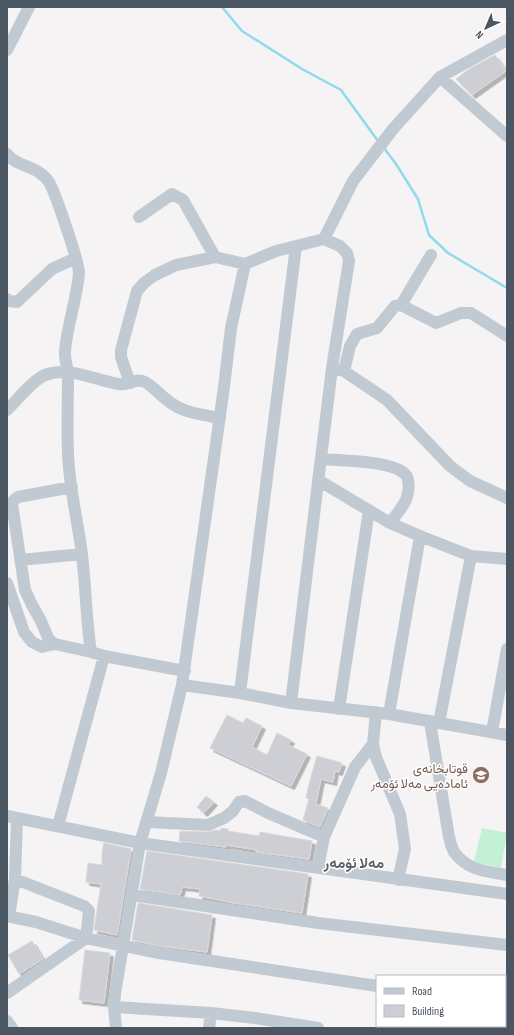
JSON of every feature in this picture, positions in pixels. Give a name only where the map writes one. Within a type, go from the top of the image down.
[{"type":"street","points":[[7,50],[30,7]]},
{"type":"street","points":[[324,239],[353,181],[381,145],[440,77],[507,40]]},
{"type":"street","points":[[440,77],[507,136]]},
{"type":"street","points":[[7,154],[16,162],[29,166],[41,173],[48,181],[54,193],[76,258],[79,272],[65,352],[68,372],[68,455],[82,554],[91,652]]},
{"type":"street","points":[[138,217],[172,194],[178,197],[183,200],[215,257]]},
{"type":"street","points":[[130,383],[121,357],[121,350],[137,291],[144,283],[155,275],[176,265],[215,257],[245,264],[276,251],[324,239],[340,246],[347,253],[349,261],[332,368],[291,703]]},
{"type":"street","points":[[240,693],[296,246]]},
{"type":"street","points":[[401,305],[431,255]]},
{"type":"street","points":[[7,299],[9,301],[17,302],[52,269],[76,258]]},
{"type":"street","points":[[116,1028],[114,1006],[115,994],[140,843],[160,773],[185,672],[231,328],[245,264]]},
{"type":"street","points":[[344,372],[350,346],[357,334],[377,328],[395,306],[401,305],[436,323],[461,314],[471,313],[507,336]]},
{"type":"street","points":[[332,368],[344,372],[387,400],[450,466],[470,481],[507,498]]},
{"type":"street","points":[[7,410],[36,381],[45,375],[68,372],[125,385],[135,380],[146,382],[172,404],[189,412],[220,418]]},
{"type":"street","points":[[321,460],[381,464],[404,474],[409,480],[407,498],[390,522]]},
{"type":"street","points":[[318,480],[390,522],[420,536],[471,556],[507,559]]},
{"type":"street","points":[[55,644],[50,640],[25,590],[12,504],[18,497],[72,487]]},
{"type":"street","points":[[338,708],[369,510]]},
{"type":"street","points":[[389,714],[420,536]]},
{"type":"street","points":[[20,560],[82,554]]},
{"type":"street","points":[[471,556],[435,723],[449,837],[454,851],[464,862],[476,869],[507,875]]},
{"type":"street","points":[[7,583],[24,632],[32,642],[42,647],[55,644],[104,656],[185,672]]},
{"type":"street","points":[[492,732],[507,649]]},
{"type":"street","points":[[58,826],[104,656]]},
{"type":"street","points":[[182,685],[240,693],[291,703],[376,712],[507,735]]},
{"type":"street","points":[[376,712],[373,744],[376,757],[400,814],[405,849],[398,880]]},
{"type":"street","points":[[318,868],[324,837],[355,767],[373,744]]},
{"type":"street","points":[[146,822],[208,825],[224,818],[233,811],[239,802],[245,801],[268,813],[324,837]]},
{"type":"street","points":[[376,986],[159,953],[86,938],[36,922],[8,916],[15,880],[12,817],[140,843],[507,894]]},
{"type":"street","points":[[15,880],[87,908],[86,938]]},
{"type":"street","points":[[132,895],[318,923],[507,945]]},
{"type":"street","points":[[7,993],[86,938]]},
{"type":"street","points":[[114,1006],[211,1013],[318,1028]]},
{"type":"street","points":[[209,1028],[211,1013]]},
{"type":"street","points":[[7,1021],[12,1028]]},
{"type":"green space","points":[[482,828],[507,833],[501,868],[474,862]]},
{"type":"building","points":[[495,55],[506,71],[472,95],[456,79],[469,69]]},
{"type":"building","points":[[227,715],[243,723],[246,718],[262,726],[252,747],[267,755],[277,733],[291,740],[288,745],[307,754],[291,786],[210,748]]},
{"type":"building","points":[[317,756],[342,763],[339,772],[335,771],[333,782],[321,779],[316,804],[328,808],[320,827],[303,820],[309,799],[306,798],[309,784]]},
{"type":"building","points":[[206,796],[214,802],[204,813],[197,807]]},
{"type":"building","points":[[221,828],[228,829],[228,831],[259,836],[260,832],[312,841],[309,859],[256,852],[257,850],[226,845],[226,847],[179,841],[180,831],[208,832],[215,830],[220,831]]},
{"type":"building","points":[[104,843],[131,849],[117,935],[94,930],[101,884],[86,882],[88,863],[102,865]]},
{"type":"building","points":[[147,851],[308,874],[302,913],[199,896],[200,889],[182,887],[180,895],[140,889]]},
{"type":"building","points":[[138,903],[212,915],[207,952],[160,946],[132,940]]},
{"type":"building","points":[[32,941],[43,959],[19,974],[8,955]]},
{"type":"building","points":[[85,950],[110,953],[104,1003],[79,1000]]},
{"type":"waterway","points":[[222,7],[242,31],[302,69],[341,90],[378,141]]},
{"type":"waterway","points":[[384,148],[418,199],[429,235],[448,253],[507,288]]},
{"type":"place","name":"قوتابخانەی ئامادەیی مەلا ئۆمەر","points":[[481,775]]},
{"type":"district","name":"مەلا ئۆمەر","points":[[354,863]]}]
